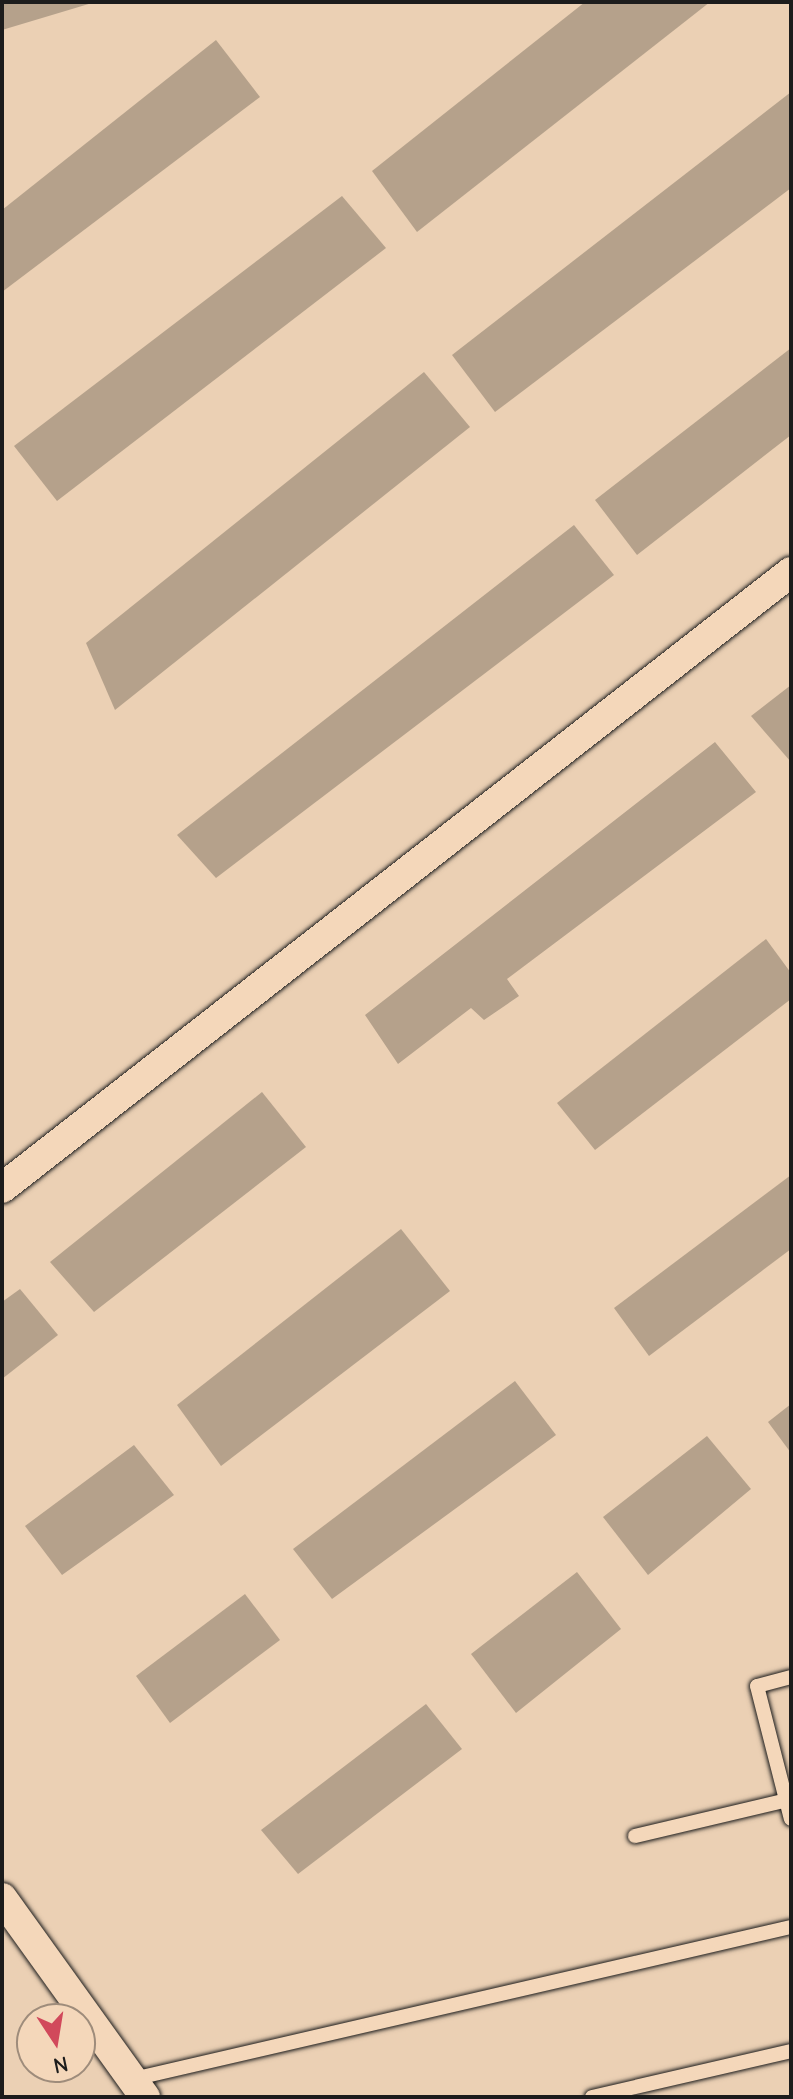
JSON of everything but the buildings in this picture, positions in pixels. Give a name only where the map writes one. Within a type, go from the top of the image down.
[{"type":"street","points":[[2,1188],[791,572]]},
{"type":"street","points":[[2,1898],[139,2088]]},
{"type":"lane","points":[[791,1677],[757,1686],[789,1800],[791,1819]]},
{"type":"lane","points":[[635,1836],[789,1800]]},
{"type":"lane","points":[[139,2088],[791,1927]]},
{"type":"lane","points":[[592,2097],[791,2051]]}]
